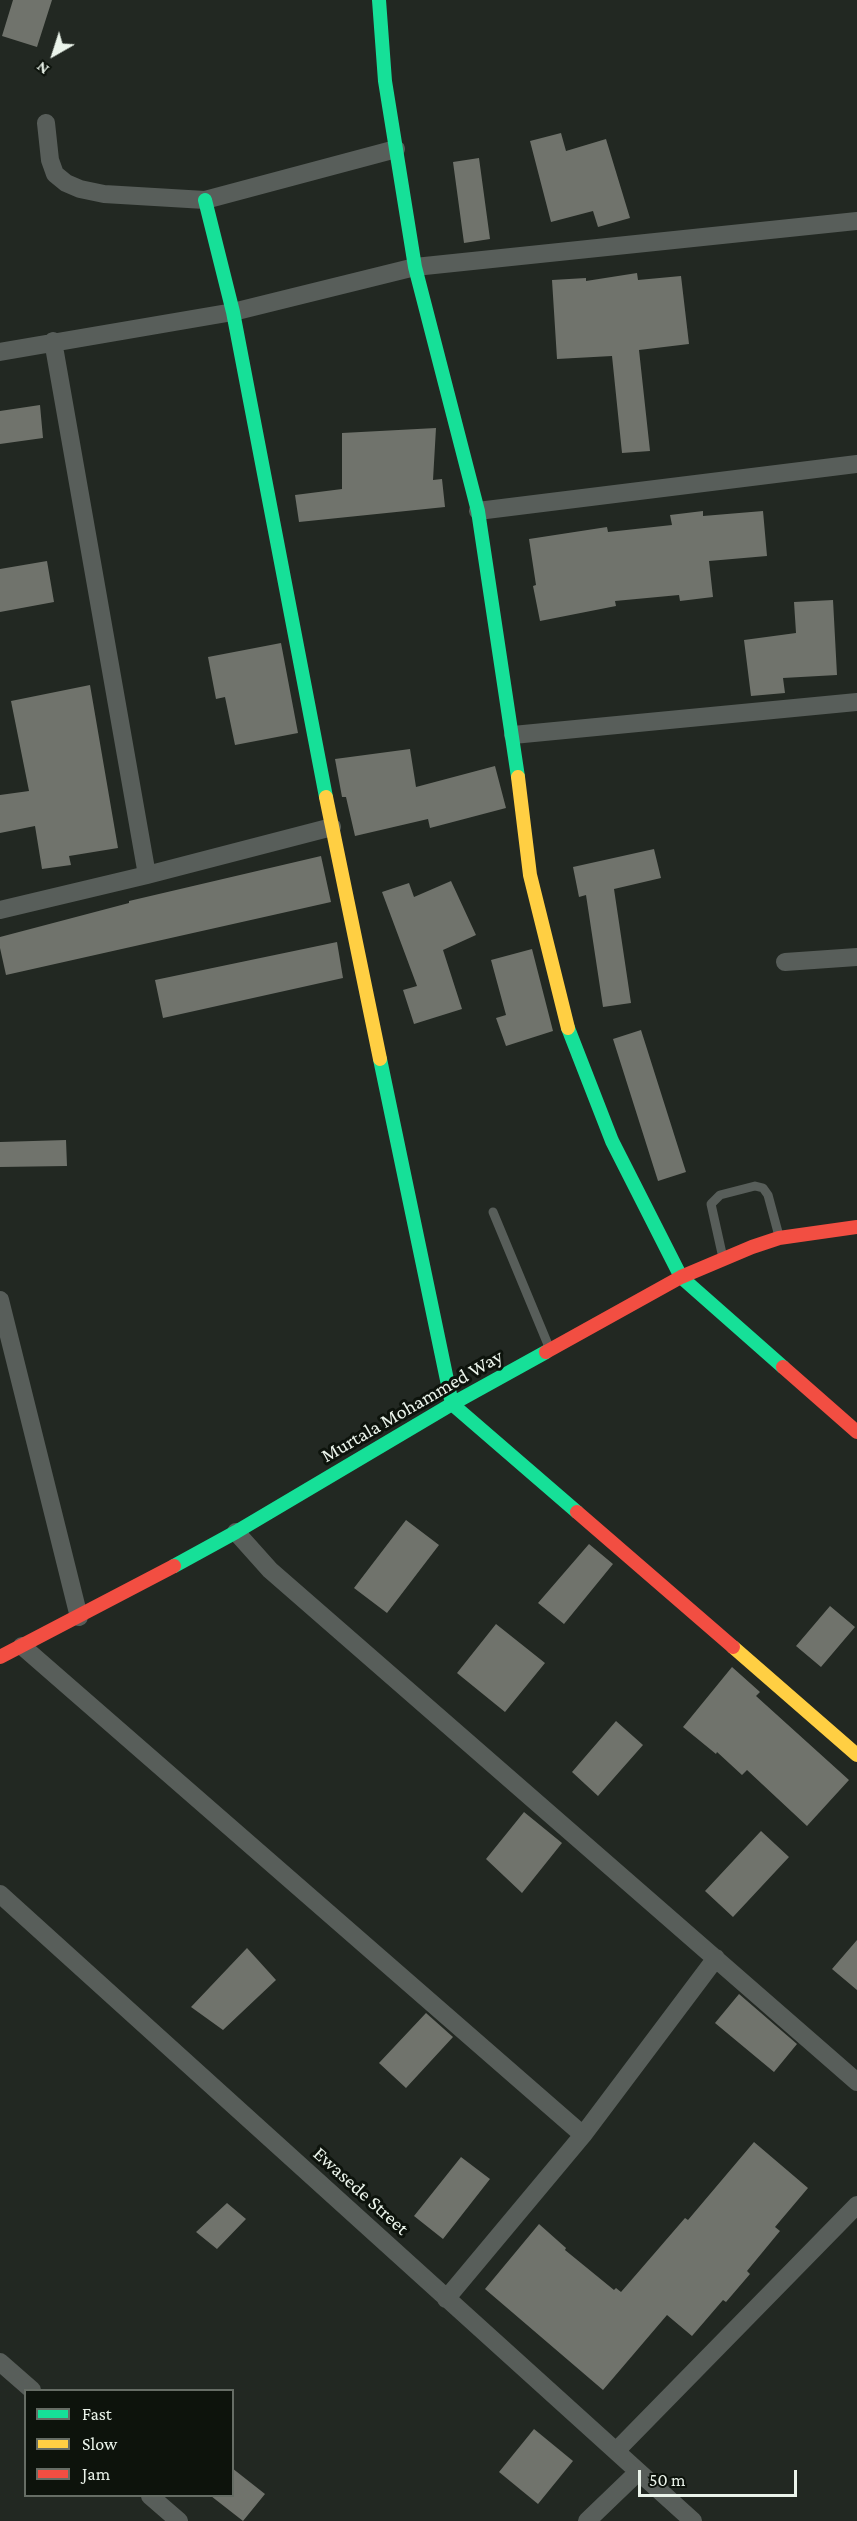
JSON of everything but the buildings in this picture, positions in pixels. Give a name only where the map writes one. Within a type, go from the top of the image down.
[{"type":"street","points":[[379,0],[385,81],[416,267],[478,511],[513,735],[530,875],[567,1024],[612,1141],[681,1277],[857,1432]]},
{"type":"street","points":[[46,123],[50,160],[55,174],[66,183],[80,189],[104,194],[205,200],[396,149]]},
{"type":"street","points":[[205,200],[233,312],[332,827],[452,1404],[857,1755]]},
{"type":"street","points":[[0,352],[53,341],[233,312],[416,267],[857,221]]},
{"type":"street","points":[[53,341],[147,875]]},
{"type":"street","points":[[478,511],[857,464]]},
{"type":"street","points":[[513,735],[857,702]]},
{"type":"street","points":[[0,910],[332,827]]},
{"type":"street","points":[[785,962],[857,957]]},
{"type":"street","name":"Murtala Mohammed Way","points":[[0,1656],[79,1617],[236,1532],[452,1404],[681,1277],[779,1238],[857,1227]]},
{"type":"street","points":[[0,1300],[79,1617]]},
{"type":"street","points":[[236,1532],[270,1570],[857,2082]]},
{"type":"street","points":[[21,1646],[583,2135]]},
{"type":"street","name":"Ewasede Street","points":[[0,1894],[693,2521]]},
{"type":"street","points":[[446,2299],[583,2135],[716,1958]]},
{"type":"street","points":[[616,2451],[857,2205]]},
{"type":"street","points":[[0,2362],[30,2389]]},
{"type":"street","points":[[587,2521],[639,2472]]},
{"type":"street","points":[[151,2497],[179,2521]]},
{"type":"lane","points":[[723,1259],[711,1204],[720,1195],[755,1186],[763,1188],[768,1195],[779,1238]]},
{"type":"lane","points":[[494,1212],[550,1349]]},
{"type":"traffic: fast","points":[[379,0],[385,81],[415,267],[478,511],[518,777]]},
{"type":"traffic: fast","points":[[205,200],[233,312],[326,797]]},
{"type":"traffic: fast","points":[[568,1028],[612,1141],[681,1277],[783,1367]]},
{"type":"traffic: fast","points":[[380,1059],[452,1404],[577,1512]]},
{"type":"traffic: fast","points":[[174,1566],[546,1352]]},
{"type":"traffic: slow","points":[[518,777],[530,875],[568,1028]]},
{"type":"traffic: slow","points":[[326,797],[380,1059]]},
{"type":"traffic: slow","points":[[733,1647],[857,1755]]},
{"type":"traffic: jam","points":[[546,1352],[681,1277],[752,1247],[779,1238],[857,1227]]},
{"type":"traffic: jam","points":[[783,1367],[857,1432]]},
{"type":"traffic: jam","points":[[577,1512],[733,1647]]},
{"type":"traffic: jam","points":[[0,1657],[174,1566]]}]
